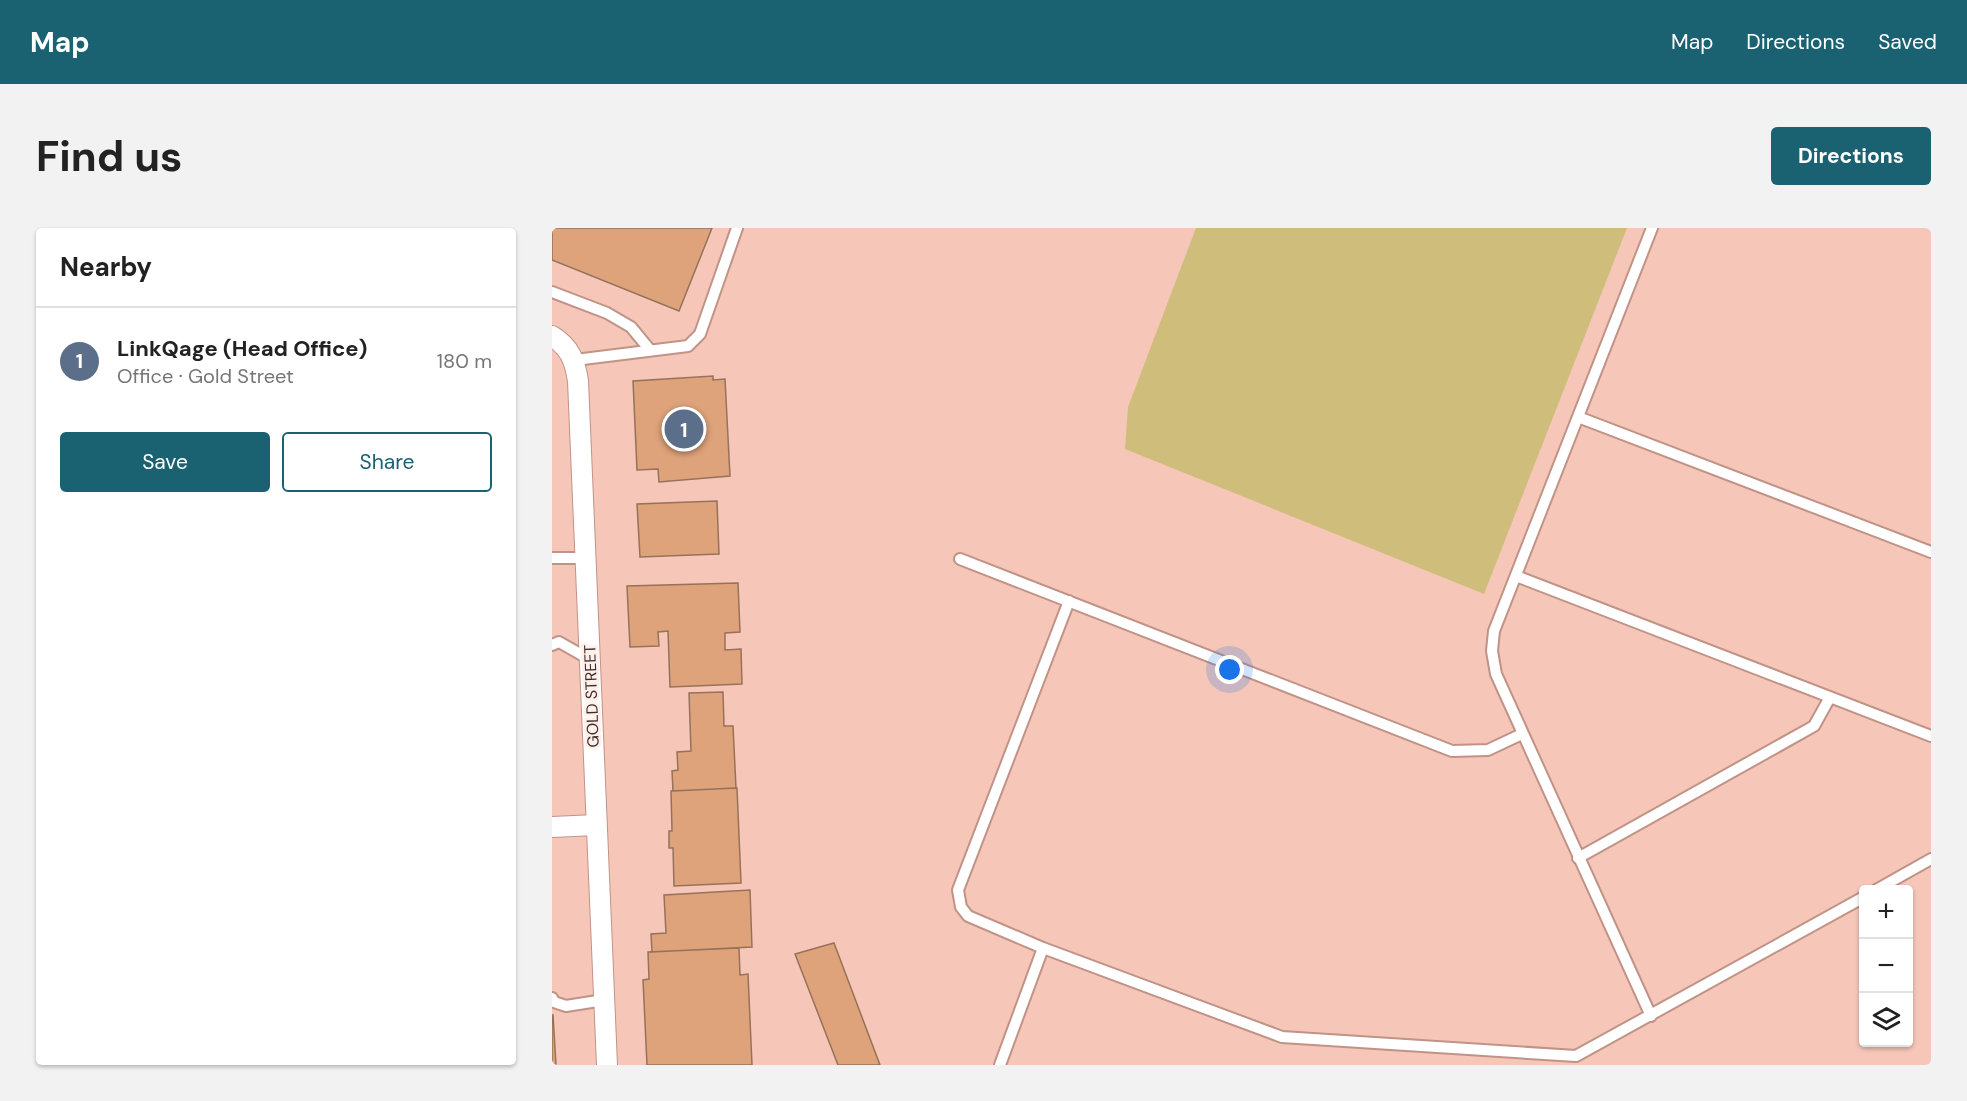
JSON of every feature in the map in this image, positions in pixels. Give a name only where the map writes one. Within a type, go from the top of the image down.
[{"type":"street","points":[[552,336],[562,342],[574,360]]},
{"type":"street","name":"GOLD STREET","points":[[574,360],[607,1065]]},
{"type":"street","points":[[552,827],[596,825]]},
{"type":"lane","points":[[574,360],[688,346],[700,334],[737,228]]},
{"type":"lane","points":[[1651,1016],[1522,734],[1496,674],[1492,651],[1494,631],[1652,228]]},
{"type":"lane","points":[[552,291],[607,313],[632,327],[650,350]]},
{"type":"lane","points":[[1578,417],[1931,552]]},
{"type":"lane","points":[[552,558],[585,558]]},
{"type":"lane","points":[[960,559],[1452,752],[1488,750],[1522,734]]},
{"type":"lane","points":[[1516,576],[1829,699],[1931,736]]},
{"type":"lane","points":[[1069,601],[958,890],[962,907],[968,916],[1043,948],[1263,1032],[1309,1041],[1576,1056],[1859,899]]},
{"type":"lane","points":[[552,645],[559,642],[589,659]]},
{"type":"lane","points":[[1578,858],[1814,726],[1829,699]]},
{"type":"lane","points":[[1885,885],[1931,859]]},
{"type":"lane","points":[[1000,1065],[1043,948]]},
{"type":"lane","points":[[552,998],[554,1002],[566,1006],[604,1000]]},
{"type":"shaded area","points":[[1196,228],[1627,228],[1484,594],[1125,449],[1128,407]]},
{"type":"building","points":[[552,228],[712,228],[679,311],[552,260]]},
{"type":"building","points":[[713,376],[713,380],[725,379],[730,476],[659,482],[658,469],[637,470],[633,381]]},
{"type":"building","points":[[717,501],[719,554],[640,557],[637,504]]},
{"type":"building","points":[[738,583],[740,632],[725,633],[725,650],[741,649],[742,684],[670,687],[668,631],[658,632],[659,646],[630,647],[627,586]]},
{"type":"building","points":[[723,692],[724,726],[733,726],[736,788],[673,791],[672,771],[678,770],[677,752],[691,751],[689,693]]},
{"type":"building","points":[[737,788],[741,883],[674,886],[673,848],[669,848],[669,831],[672,831],[671,791]]},
{"type":"building","points":[[750,890],[752,947],[652,952],[651,934],[666,933],[664,895]]},
{"type":"building","points":[[834,943],[880,1065],[838,1065],[795,954]]},
{"type":"building","points":[[739,948],[740,975],[748,974],[752,1065],[647,1065],[643,980],[649,979],[648,952]]},
{"type":"building","points":[[553,1015],[556,1065],[552,1065]]},
{"type":"place","name":"LinkQage (Head Office)","points":[[684,429]]}]
